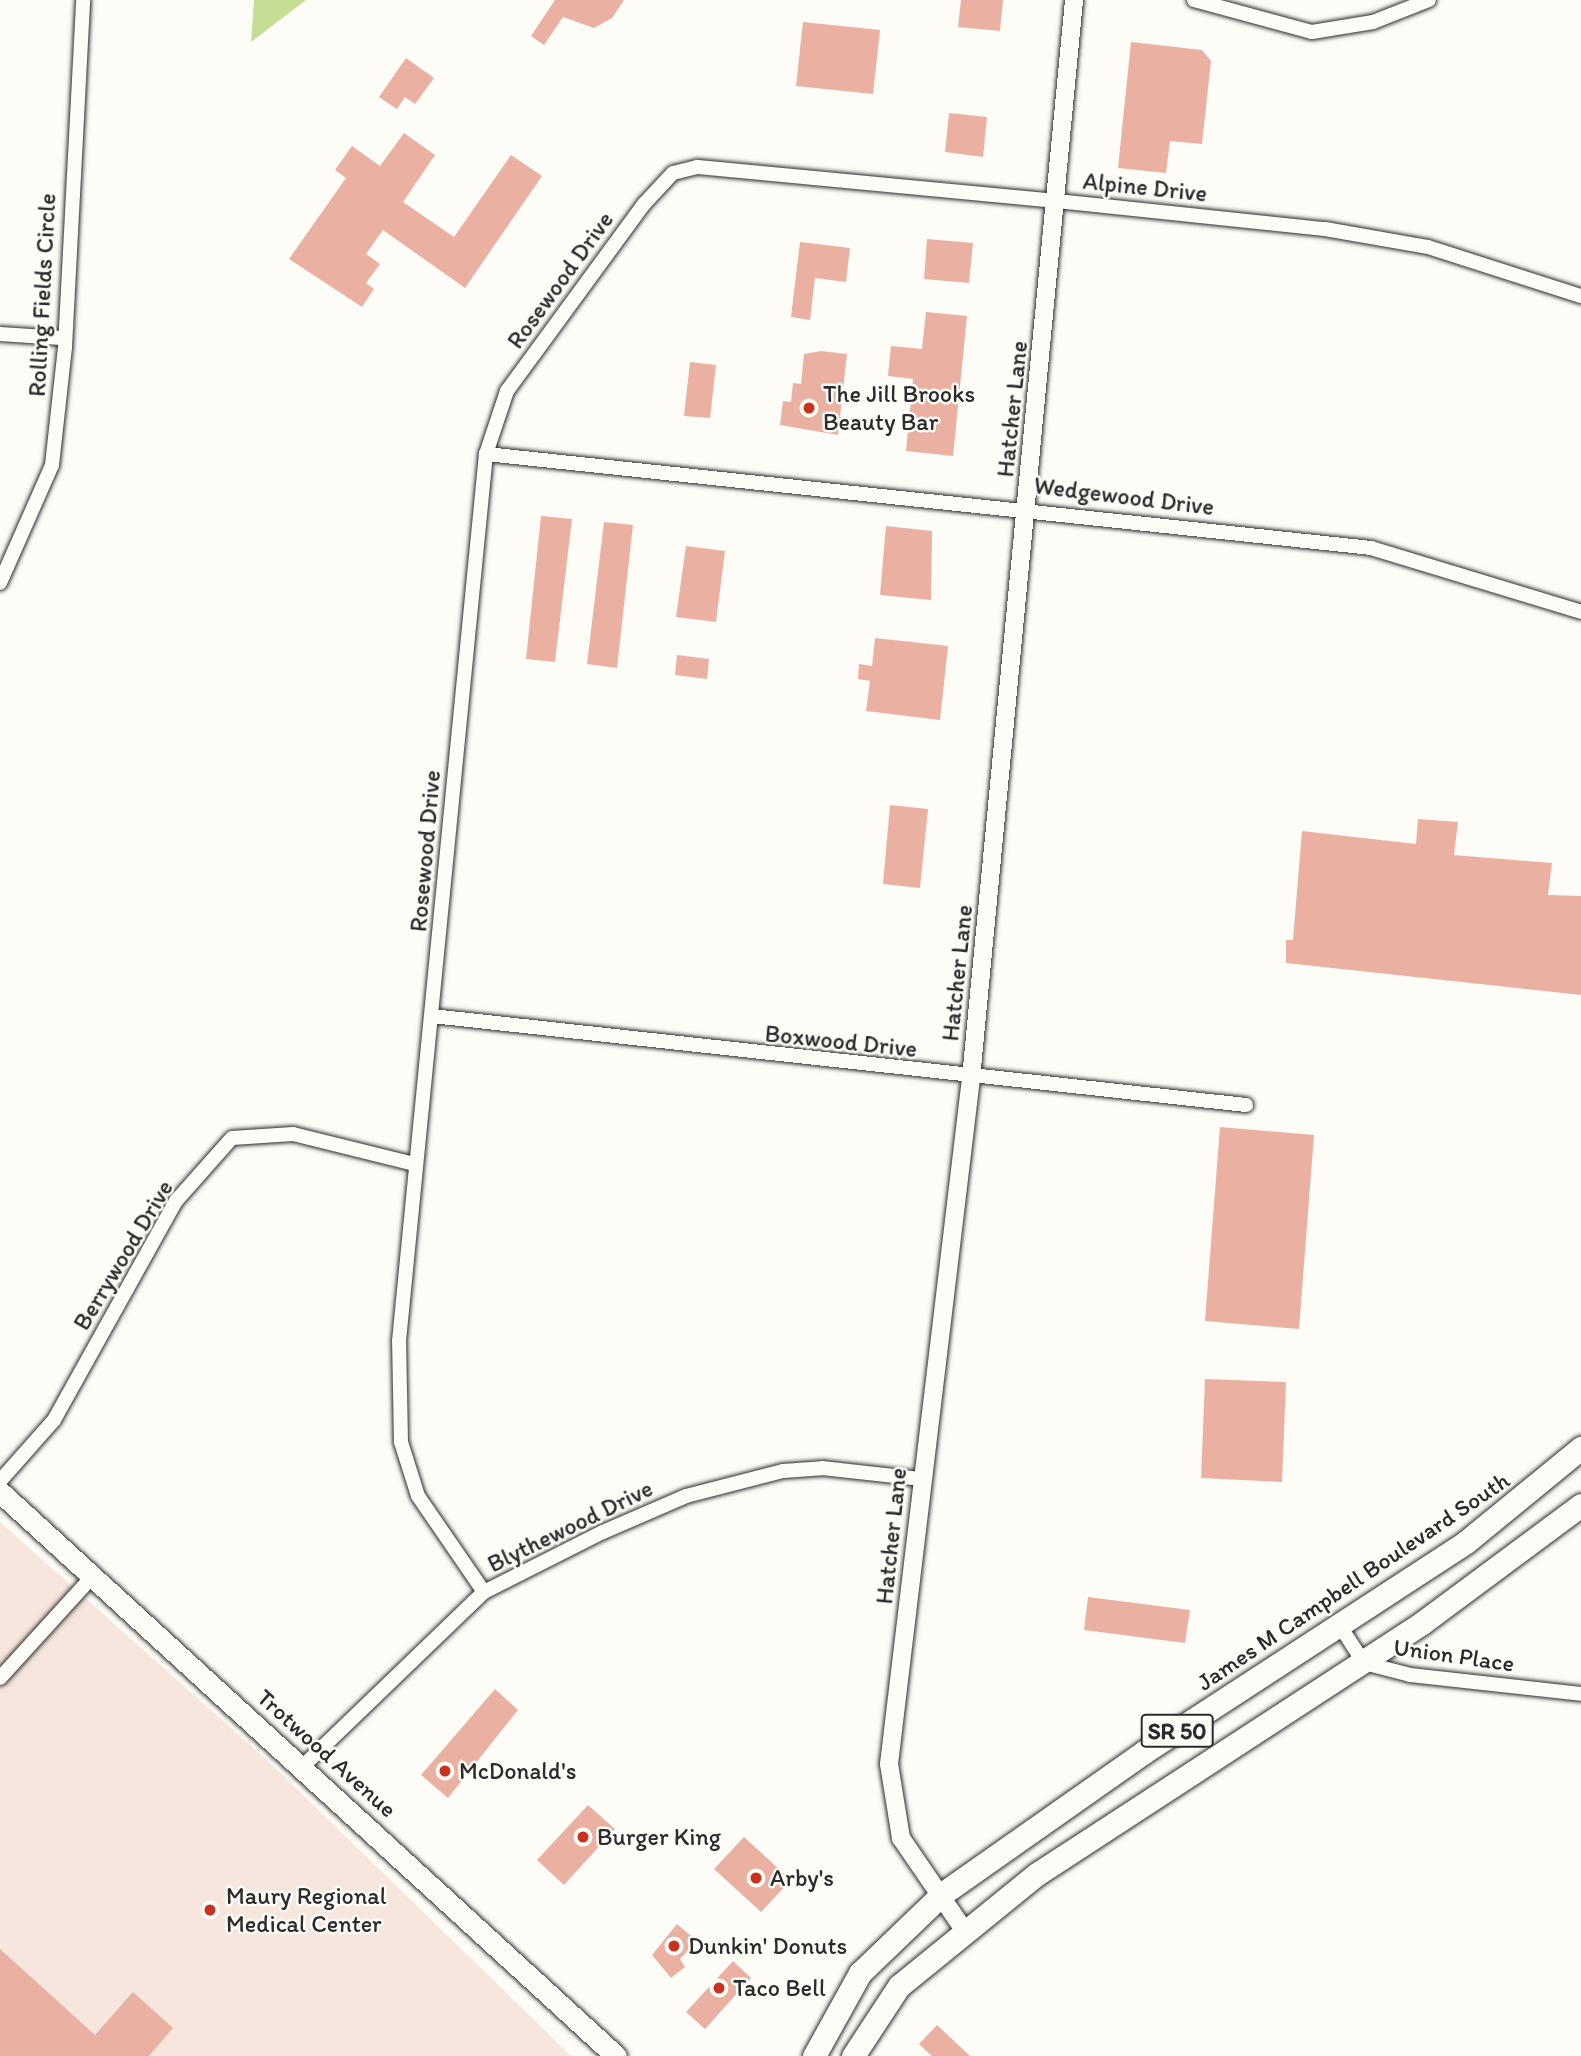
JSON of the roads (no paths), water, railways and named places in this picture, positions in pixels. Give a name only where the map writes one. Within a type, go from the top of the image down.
[{"type":"main road","name":"James M Campbell Boulevard South","points":[[814,2056],[860,1973],[942,1894],[1144,1752],[1340,1626],[1501,1517],[1581,1448]]},
{"type":"main road","name":"Trotwood Avenue","points":[[0,1492],[616,2056]]},
{"type":"main road","points":[[853,2056],[899,1986],[964,1930],[1037,1874],[1364,1662],[1581,1505]]},
{"type":"main road","points":[[798,2056],[824,2035]]},
{"type":"street","name":"Rolling Fields Circle","points":[[0,583],[52,466],[83,0]]},
{"type":"street","name":"Hatcher Lane","points":[[964,1930],[942,1894],[901,1838],[891,1797],[889,1763],[971,1079],[1057,201],[1074,0]]},
{"type":"street","points":[[1194,0],[1312,32],[1373,22],[1429,0]]},
{"type":"street","name":"Alpine Drive","points":[[696,167],[1325,229],[1428,247],[1581,296]]},
{"type":"street","name":"Rosewood Drive","points":[[484,1592],[418,1496],[401,1442],[399,1341],[414,1164],[432,1016],[486,454],[508,391],[578,289],[673,173],[696,167]]},
{"type":"street","points":[[0,334],[61,338]]},
{"type":"street","name":"Wedgewood Drive","points":[[486,454],[1027,508],[1371,548],[1581,612]]},
{"type":"street","name":"Boxwood Drive","points":[[432,1016],[971,1079],[1246,1105]]},
{"type":"street","name":"Berrywood Drive","points":[[0,1482],[54,1420],[176,1201],[232,1138],[293,1134],[414,1164]]},
{"type":"street","name":"Blythewood Drive","points":[[302,1767],[484,1592],[686,1496],[742,1480],[822,1468],[922,1479]]},
{"type":"street","points":[[0,1678],[92,1577]]},
{"type":"street","name":"Union Place","points":[[1340,1626],[1364,1662],[1410,1675],[1581,1694]]},
{"type":"place","name":"The Jill Brooks Beauty Bar","points":[[809,408]]},
{"type":"place","name":"McDonald's","points":[[445,1771]]},
{"type":"place","name":"Burger King","points":[[583,1837]]},
{"type":"place","name":"Arby's","points":[[756,1878]]},
{"type":"place","name":"Maury Regional Medical Center","points":[[210,1910]]},
{"type":"place","name":"Dunkin' Donuts","points":[[674,1946]]},
{"type":"place","name":"Taco Bell","points":[[719,1988]]}]
